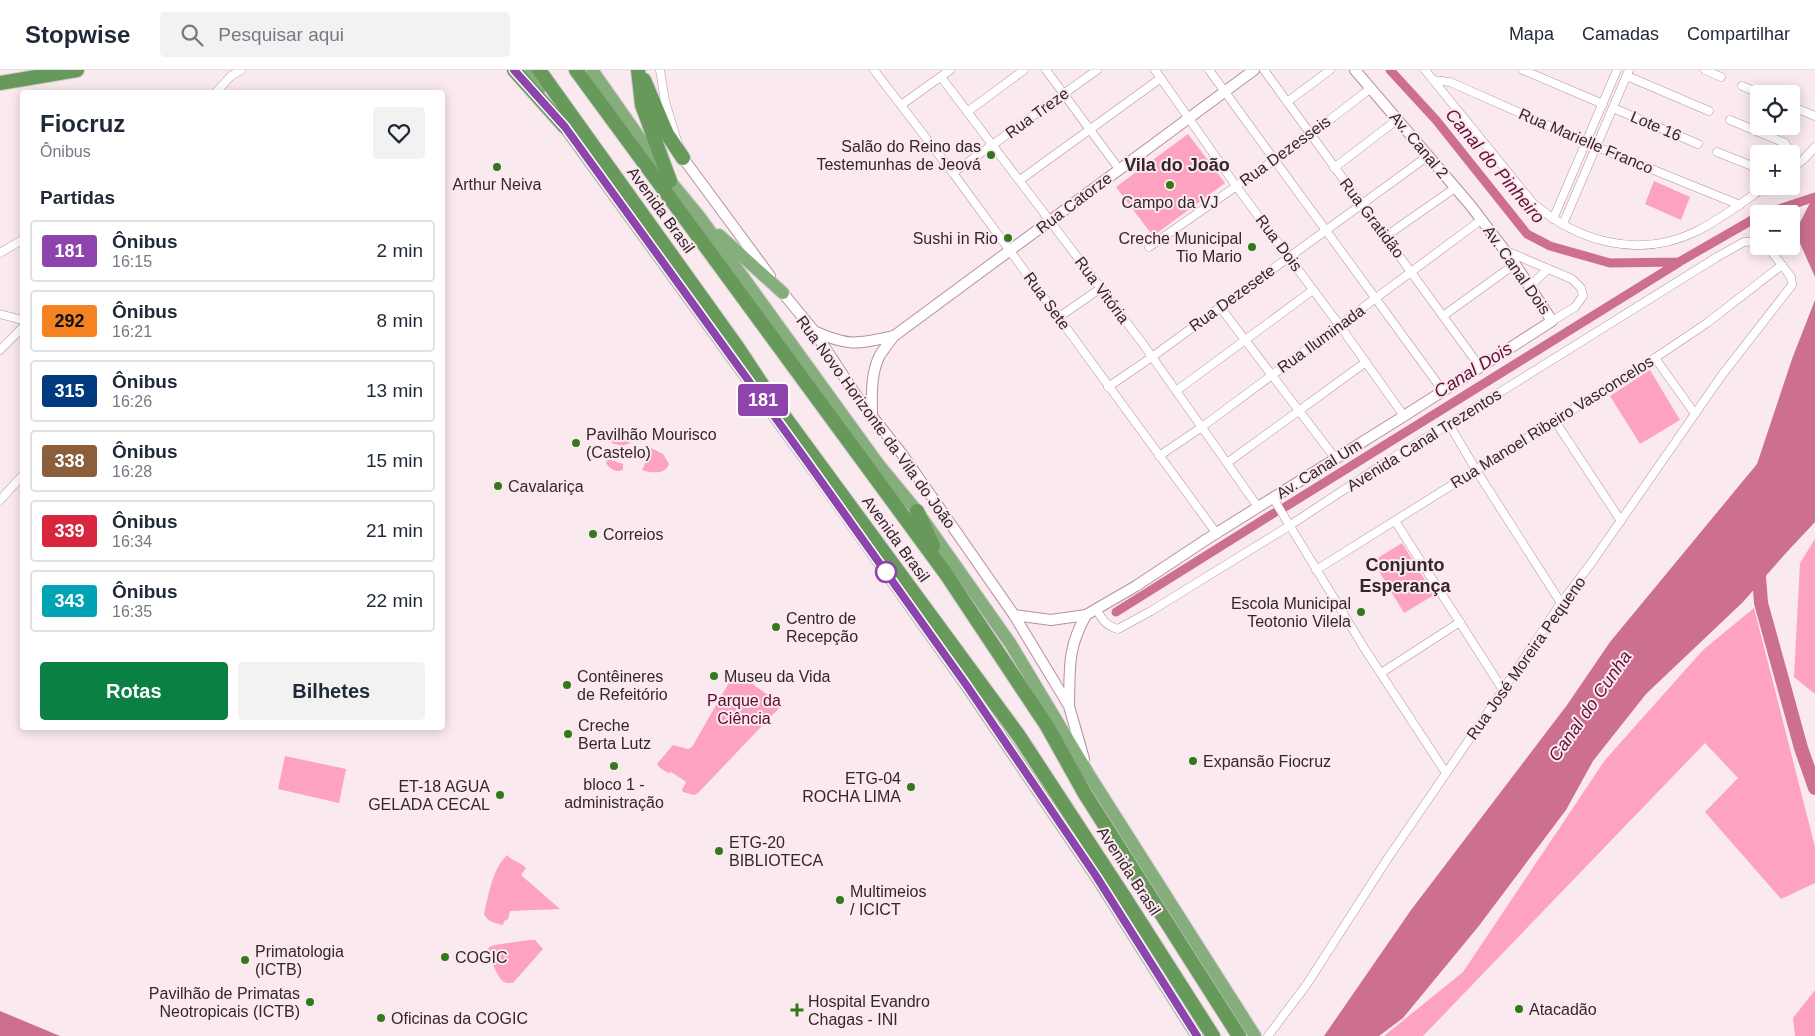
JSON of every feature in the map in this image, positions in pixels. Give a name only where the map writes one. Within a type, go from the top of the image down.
[{"type":"highway","points":[[0,83],[77,70]]},
{"type":"highway","points":[[514,70],[565,127]]},
{"type":"highway","name":"Avenida Brasil","points":[[525,70],[967,686],[1096,876],[1197,1036]]},
{"type":"highway","points":[[535,70],[552,88]]},
{"type":"highway","name":"Avenida Brasil","points":[[539,70],[774,401],[1019,736],[1131,906],[1213,1036]]},
{"type":"highway","name":"Avenida Brasil","points":[[576,70],[946,574],[1047,726],[1085,794],[1239,1036]]},
{"type":"highway","name":"Avenida Brasil","points":[[592,70],[670,181],[699,216],[880,465],[917,511],[1010,643],[1091,778],[1255,1036]]},
{"type":"highway","points":[[640,70],[642,105],[670,181]]},
{"type":"highway","points":[[640,70],[667,134],[683,158]]},
{"type":"highway","points":[[699,216],[783,293]]},
{"type":"highway","points":[[917,511],[946,574]]},
{"type":"street","points":[[218,90],[231,76],[241,70]]},
{"type":"street","name":"Rua Novo Horizonte da Vila do João","points":[[660,70],[664,101],[683,158],[783,293],[814,331],[872,418],[902,454],[1014,615],[1069,706],[1080,748],[1091,778]]},
{"type":"street","name":"Rua Sete","points":[[874,70],[1010,250],[1217,534]]},
{"type":"street","points":[[901,105],[950,70]]},
{"type":"street","points":[[967,112],[1024,70]]},
{"type":"street","points":[[1046,70],[1119,169]]},
{"type":"street","name":"Rua Treze","points":[[953,173],[1097,70]]},
{"type":"street","name":"Rua Dois","points":[[1155,70],[1236,186],[1404,416]]},
{"type":"street","points":[[1209,70],[1443,391]]},
{"type":"street","name":"Rua Catorze","points":[[872,418],[872,394],[876,368],[880,356],[894,336],[1254,70]]},
{"type":"street","name":"Rua Gratidão","points":[[1264,70],[1480,367]]},
{"type":"street","points":[[1287,102],[1330,70]]},
{"type":"street","name":"Av. Canal 2","points":[[1355,70],[1481,220]]},
{"type":"street","points":[[1425,70],[1532,202],[1563,224],[1595,239],[1632,246],[1651,244],[1694,233],[1753,195]]},
{"type":"street","points":[[1523,70],[1603,104]]},
{"type":"street","points":[[1553,218],[1587,142],[1616,70]]},
{"type":"street","points":[[1705,70],[1722,77]]},
{"type":"street","points":[[1563,224],[1628,73],[1709,111]]},
{"type":"street","name":"Rua Vitória","points":[[941,77],[1152,357],[1258,507]]},
{"type":"street","points":[[1020,180],[1089,128],[1161,78]]},
{"type":"street","name":"Rua Marielle Franco","points":[[1433,80],[1450,82],[1597,147],[1740,204]]},
{"type":"street","points":[[1742,86],[1750,89]]},
{"type":"street","name":"Rua Dezesseis","points":[[1149,247],[1310,134],[1371,88]]},
{"type":"street","name":"Lote 16","points":[[1613,108],[1698,144]]},
{"type":"street","points":[[1800,110],[1815,116]]},
{"type":"street","points":[[1334,168],[1398,120]]},
{"type":"street","points":[[1730,120],[1786,145]]},
{"type":"street","points":[[1800,162],[1815,147]]},
{"type":"street","points":[[1717,152],[1750,165]]},
{"type":"street","name":"Rua Dezesete","points":[[1108,387],[1428,156]]},
{"type":"street","points":[[1386,236],[1454,188]]},
{"type":"street","name":"Av. Canal Dois","points":[[1481,220],[1515,264],[1552,321]]},
{"type":"street","name":"Rua Iluminada","points":[[1159,456],[1202,427],[1340,326],[1481,220]]},
{"type":"street","points":[[0,253],[20,241]]},
{"type":"street","name":"Avenida Canal Trezentos","points":[[1096,609],[1104,623],[1118,629],[1123,627],[1289,526],[1389,460],[1717,257],[1744,242],[1750,242]]},
{"type":"street","points":[[1504,250],[1578,283],[1583,296],[1575,307],[1552,321]]},
{"type":"street","points":[[1774,255],[1782,265]]},
{"type":"street","points":[[1443,316],[1515,264]]},
{"type":"street","name":"Rua José Moreira Pequeno","points":[[1268,1036],[1307,984],[1386,861],[1561,603],[1621,521],[1722,375],[1792,285],[1791,278],[1782,265]]},
{"type":"street","name":"Rua Manoel Ribeiro Vasconcelos","points":[[1316,570],[1655,358],[1707,322],[1782,265]]},
{"type":"street","points":[[1530,286],[1548,270]]},
{"type":"street","points":[[1059,317],[1101,288]]},
{"type":"street","points":[[1176,391],[1313,290]]},
{"type":"street","points":[[1220,306],[1335,458]]},
{"type":"street","points":[[0,314],[20,319]]},
{"type":"street","name":"Av. Canal Um","points":[[1086,615],[1136,586],[1552,321]]},
{"type":"street","points":[[0,350],[20,330]]},
{"type":"street","name":"Rua Catorze","points":[[814,331],[831,339],[846,343],[860,343],[894,336]]},
{"type":"street","points":[[1655,358],[1695,414]]},
{"type":"street","points":[[1227,463],[1366,362]]},
{"type":"street","points":[[1555,421],[1621,521]]},
{"type":"street","points":[[1449,424],[1476,470],[1561,603]]},
{"type":"street","points":[[0,500],[20,478]]},
{"type":"street","points":[[1272,498],[1446,773]]},
{"type":"street","points":[[1395,521],[1503,690]]},
{"type":"street","points":[[1014,615],[1051,620],[1086,615]]},
{"type":"street","points":[[1069,706],[1070,656],[1078,630],[1086,615]]},
{"type":"street","points":[[1381,673],[1460,622]]},
{"type":"green space","name":"Campo da VJ","points":[[1188,134],[1225,183],[1153,236],[1116,187]]},
{"type":"green space","points":[[1654,181],[1690,197],[1681,220],[1645,204]]},
{"type":"green space","points":[[1650,370],[1680,420],[1640,444],[1610,396]]},
{"type":"green space","points":[[619,436],[630,439],[630,443],[622,446],[612,443],[612,438]]},
{"type":"green space","points":[[649,447],[663,454],[669,464],[661,472],[642,470],[647,459],[647,448]]},
{"type":"green space","points":[[608,459],[623,464],[623,470],[616,471],[611,469],[606,463]]},
{"type":"green space","points":[[1815,539],[1815,694],[1794,677],[1800,563]]},
{"type":"green space","points":[[1402,543],[1434,595],[1404,613],[1373,561]]},
{"type":"green space","points":[[1754,608],[1815,847],[1815,883],[1781,899],[1705,812],[1738,778],[1705,743],[1423,1036],[1384,1036],[1463,972],[1605,760],[1703,650]]},
{"type":"green space","name":"Parque da Ciência","points":[[734,674],[739,674],[781,706],[698,793],[694,795],[683,792],[682,789],[686,783],[685,781],[671,772],[668,773],[657,764],[673,745],[688,749],[692,747]]},
{"type":"green space","points":[[285,756],[346,769],[339,803],[278,789]]},
{"type":"green space","points":[[507,855],[526,868],[521,875],[560,909],[510,911],[508,919],[504,921],[503,925],[488,919],[484,914],[492,883],[498,868]]},
{"type":"green space","points":[[535,940],[543,949],[513,983],[504,982],[499,977],[492,963],[488,951],[489,947]]},
{"type":"green space","points":[[1815,990],[1815,1036],[1795,1036],[1793,1018]]},
{"type":"water","points":[[1815,193],[1815,277],[1800,243],[1800,222]]},
{"type":"water","name":"Canal do Cunha","points":[[1815,300],[1815,522],[1743,602],[1646,694],[1593,761],[1566,810],[1478,927],[1403,1018],[1379,1036],[1324,1036],[1411,910],[1567,705],[1610,642],[1757,464],[1792,359]]},
{"type":"water","points":[[0,1011],[60,1036],[0,1036]]},
{"type":"waterway","name":"Canal do Pinheiro","points":[[1390,70],[1436,120],[1527,234],[1550,246],[1610,263],[1679,262],[1750,221]]},
{"type":"waterway","name":"Canal do Pinheiro","points":[[1791,205],[1815,197]]},
{"type":"waterway","name":"Canal Dois","points":[[1285,507],[1678,263]]},
{"type":"waterway","name":"Canal Dois","points":[[1116,612],[1274,513]]},
{"type":"waterway","points":[[1758,564],[1761,603],[1801,748],[1815,788]]},
{"type":"bus line","name":"181","points":[[514,70],[565,127],[967,686],[1096,876],[1197,1036]]},
{"type":"place","name":"Salão do Reino das Testemunhas de Jeová","points":[[991,155]]},
{"type":"place","name":"Arthur Neiva","points":[[497,167]]},
{"type":"place","name":"Campo da VJ","points":[[1170,185]]},
{"type":"place","name":"Sushi in Rio","points":[[1008,238]]},
{"type":"place","name":"Creche Municipal Tio Mario","points":[[1252,247]]},
{"type":"place","name":"Pavilhão Mourisco (Castelo)","points":[[576,443]]},
{"type":"place","name":"Cavalariça","points":[[498,486]]},
{"type":"place","name":"Correios","points":[[593,534]]},
{"type":"place","name":"Escola Municipal Teotonio Vilela","points":[[1361,612]]},
{"type":"place","name":"Centro de Recepção","points":[[776,627]]},
{"type":"place","name":"Museu da Vida","points":[[714,676]]},
{"type":"place","name":"Contêineres de Refeitório","points":[[567,685]]},
{"type":"place","name":"Creche Berta Lutz","points":[[568,734]]},
{"type":"place","name":"Expansão Fiocruz","points":[[1193,761]]},
{"type":"place","name":"bloco 1 - administração","points":[[614,766]]},
{"type":"place","name":"ETG-04 ROCHA LIMA","points":[[911,787]]},
{"type":"place","name":"ET-18 AGUA GELADA CECAL","points":[[500,795]]},
{"type":"place","name":"ETG-20 BIBLIOTECA","points":[[719,851]]},
{"type":"place","name":"Multimeios / ICICT","points":[[840,900]]},
{"type":"place","name":"COGIC","points":[[445,957]]},
{"type":"place","name":"Primatologia (ICTB)","points":[[245,960]]},
{"type":"place","name":"Pavilhão de Primatas Neotropicais (ICTB)","points":[[310,1002]]},
{"type":"place","name":"Atacadão","points":[[1519,1009]]},
{"type":"place","name":"Hospital Evandro Chagas - INI","points":[[797,1010]]},
{"type":"place","name":"Oficinas da COGIC","points":[[381,1018]]},
{"type":"district","name":"Vila do João","points":[[1177,165]]},
{"type":"district","name":"Conjunto Esperança","points":[[1405,575]]}]
